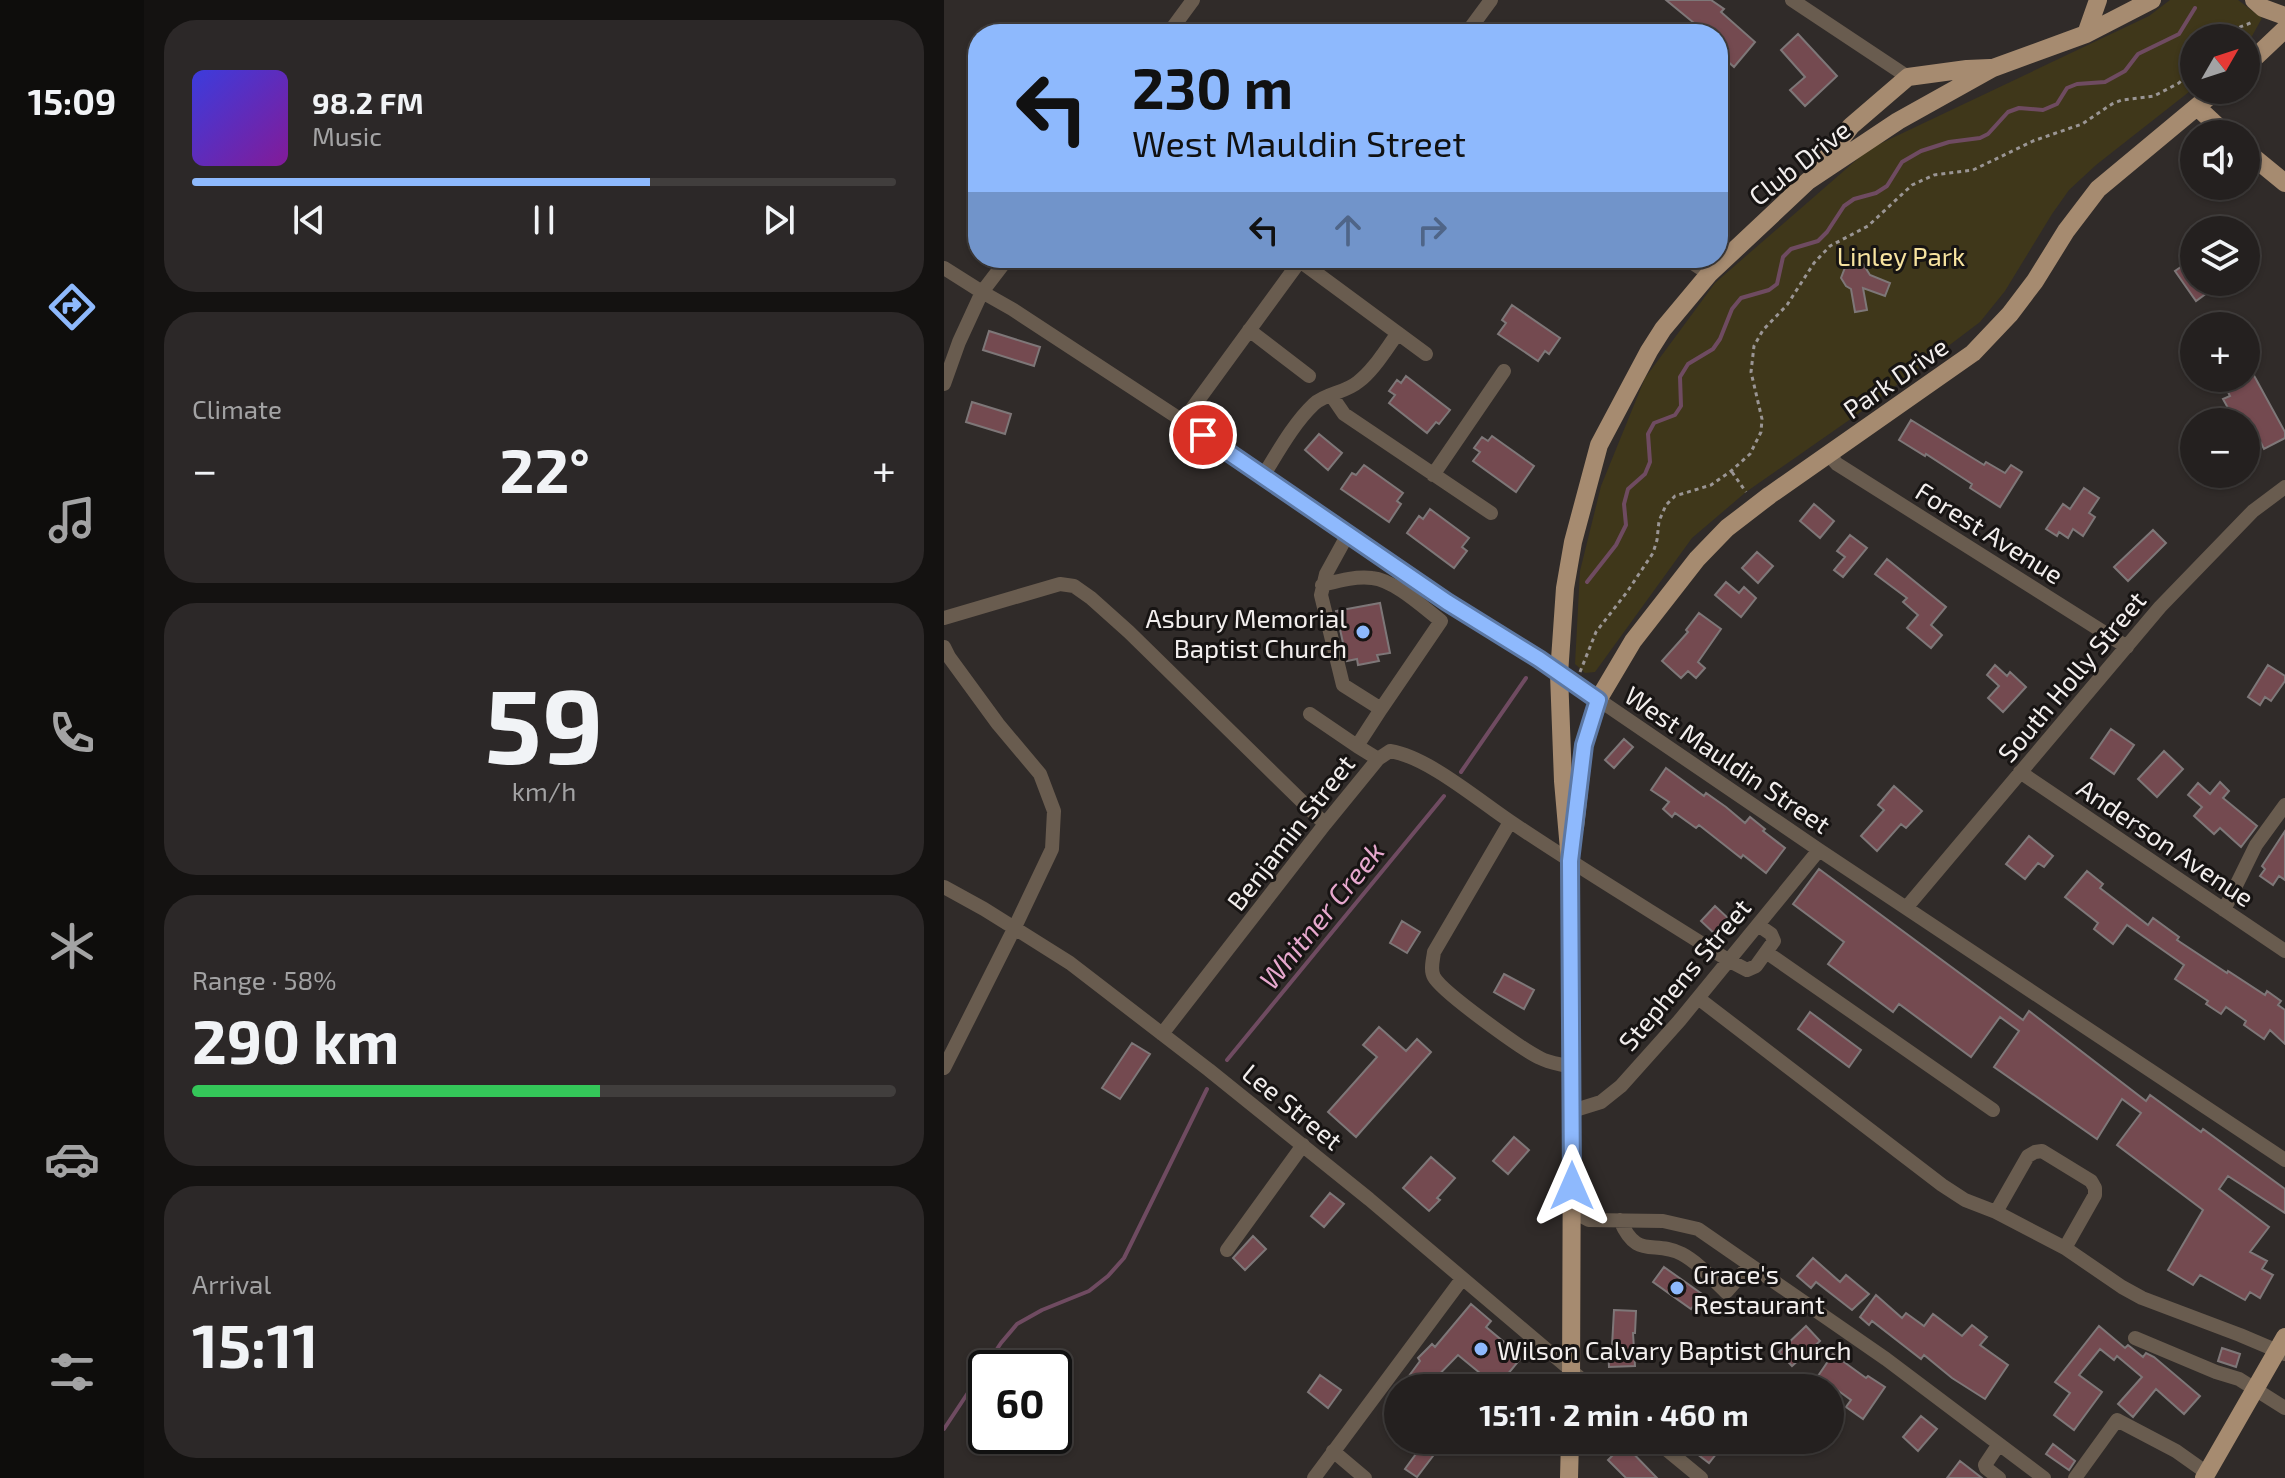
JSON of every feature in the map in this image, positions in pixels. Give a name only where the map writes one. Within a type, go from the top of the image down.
[{"type":"main road","points":[[2086,34],[2098,0]]},
{"type":"main road","name":"Club Drive","points":[[1728,256],[1808,181],[1898,121],[1993,68],[2086,34],[2152,0]]},
{"type":"main road","points":[[2258,4],[2285,16]]},
{"type":"main road","points":[[2260,53],[2285,29]]},
{"type":"main road","points":[[1808,181],[1851,126],[1908,77],[1993,68]]},
{"type":"main road","name":"Park Drive","points":[[1570,861],[1584,745],[1598,700],[1633,641],[1697,559],[1727,528],[1770,495],[1973,353],[2035,281],[2066,231],[2098,189],[2201,104]]},
{"type":"main road","points":[[2197,107],[2211,120]]},
{"type":"main road","points":[[2260,162],[2285,183]]},
{"type":"main road","name":"Club Drive","points":[[1570,861],[1559,674],[1565,588],[1573,542],[1599,445],[1663,329],[1715,268]]},
{"type":"main road","points":[[1570,861],[1571,1374]]},
{"type":"main road","points":[[2205,1475],[2283,1348]]},
{"type":"main road","points":[[1569,1478],[1570,1454]]},
{"type":"street","points":[[1175,24],[1193,0]]},
{"type":"street","points":[[1473,24],[1491,0]]},
{"type":"street","points":[[1792,0],[1908,77]]},
{"type":"street","name":"West Mauldin Street","points":[[944,268],[1183,421],[2285,1160]]},
{"type":"street","points":[[944,384],[982,292],[1000,268]]},
{"type":"street","points":[[1183,421],[1295,268]]},
{"type":"street","points":[[1312,268],[1426,354]]},
{"type":"street","points":[[1700,268],[1709,274]]},
{"type":"street","points":[[1249,330],[1309,376]]},
{"type":"street","points":[[1263,476],[1315,403],[1360,381],[1398,333]]},
{"type":"street","points":[[1433,475],[1504,371]]},
{"type":"street","points":[[1331,395],[1344,414],[1491,513]]},
{"type":"street","name":"Forest Avenue","points":[[1829,455],[1850,473],[2127,647]]},
{"type":"street","name":"South Holly Street","points":[[1906,908],[2160,607],[2253,511],[2285,487]]},
{"type":"street","points":[[1348,534],[1322,585],[1321,595],[1343,685],[1381,709]]},
{"type":"street","points":[[1322,585],[1346,579],[1372,578],[1390,584],[1441,621],[1357,746]]},
{"type":"street","points":[[944,618],[1060,584],[1074,586],[1140,643],[1325,824]]},
{"type":"street","points":[[944,647],[998,724],[1040,774],[1054,811],[1052,849],[944,1068]]},
{"type":"street","points":[[1310,714],[1378,759]]},
{"type":"street","name":"Benjamin Street","points":[[1162,1034],[1325,824],[1378,759],[1390,751],[1405,753],[1460,786],[1570,861],[1728,960]]},
{"type":"street","name":"Anderson Avenue","points":[[2020,772],[2285,951]]},
{"type":"street","points":[[2224,910],[2256,845],[2285,805]]},
{"type":"street","points":[[1510,822],[1434,952],[1431,968],[1434,977],[1446,990],[1482,1019],[1540,1058],[1571,1067]]},
{"type":"street","name":"Stephens Street","points":[[1572,1111],[1601,1102],[1621,1086],[1698,998],[1819,850]]},
{"type":"street","name":"Lee Street","points":[[944,887],[1070,963],[1162,1034],[1369,1199],[1566,1374]]},
{"type":"street","points":[[1728,960],[1747,970],[1752,969],[1774,941],[1758,925]]},
{"type":"street","points":[[1766,952],[1993,1110]]},
{"type":"street","points":[[1698,998],[1965,1200],[1996,1212],[2065,1248],[2142,1298],[2283,1348]]},
{"type":"street","points":[[1227,1250],[1303,1145]]},
{"type":"street","points":[[1996,1212],[2028,1156],[2042,1151],[2091,1181],[2095,1188],[2095,1195],[2065,1248]]},
{"type":"street","points":[[1572,1211],[1589,1220],[1663,1221],[1698,1229],[1886,1359],[2044,1478]]},
{"type":"street","points":[[1620,1220],[1625,1232],[1641,1247],[1680,1253],[1695,1262],[1726,1292],[1749,1266]]},
{"type":"street","points":[[1314,1478],[1462,1279]]},
{"type":"street","points":[[2135,1338],[2239,1379],[2285,1408]]},
{"type":"street","points":[[2075,1478],[2117,1420],[2176,1451],[2205,1475]]},
{"type":"street","points":[[1999,1444],[1985,1465],[1999,1478]]},
{"type":"street","points":[[1333,1451],[1365,1478]]},
{"type":"street","points":[[1672,1454],[1701,1478]]},
{"type":"path","points":[[2249,24],[2255,20],[2258,4]]},
{"type":"path","points":[[1576,685],[1582,662],[1596,632],[1653,553],[1659,521],[1666,505],[1675,496],[1711,485],[1750,454],[1761,432],[1762,419],[1751,372],[1754,346],[1763,330],[1787,305],[1814,263],[1830,246],[1868,226],[1912,185],[1934,175],[1973,170],[2033,141],[2082,124],[2122,100],[2154,96],[2180,82]]},
{"type":"path","points":[[1731,471],[1746,492]]},
{"type":"green space","name":"Linley Park","points":[[2170,0],[2238,0],[2262,18],[2259,24],[2180,24],[2180,99],[2069,190],[2005,291],[1980,322],[1865,409],[1746,492],[1692,538],[1595,672],[1585,673],[1575,664],[1580,571],[1601,486],[1645,378],[1715,283],[1869,149],[2149,16]]},
{"type":"building","points":[[1666,0],[1711,0],[1724,9],[1721,12],[1755,42],[1734,67],[1728,62],[1728,24],[1694,23]]},
{"type":"building","points":[[1798,34],[1837,76],[1805,106],[1790,90],[1805,77],[1781,50]]},
{"type":"building","points":[[1854,262],[1863,264],[1870,275],[1890,283],[1885,296],[1863,288],[1867,310],[1855,312],[1851,289],[1841,278],[1846,265]]},
{"type":"building","points":[[1512,305],[1560,338],[1549,354],[1545,351],[1538,361],[1498,334],[1506,323],[1502,320]]},
{"type":"building","points":[[989,331],[1040,347],[1034,366],[983,350]]},
{"type":"building","points":[[1406,376],[1450,410],[1427,433],[1389,403],[1395,395],[1389,391],[1397,380],[1401,383]]},
{"type":"building","points":[[2260,386],[2285,432],[2285,438],[2264,449],[2260,444],[2260,408],[2228,408],[2223,399],[2230,396],[2228,392],[2260,392]]},
{"type":"building","points":[[972,402],[1011,414],[1005,434],[966,422]]},
{"type":"building","points":[[1911,420],[1984,465],[1986,462],[2005,473],[2011,465],[2022,472],[2000,507],[1970,488],[1972,484],[1899,440]]},
{"type":"building","points":[[1319,434],[1342,453],[1328,470],[1305,450]]},
{"type":"building","points":[[1492,436],[1534,466],[1516,492],[1473,461],[1480,452],[1474,448],[1482,437],[1488,441]]},
{"type":"building","points":[[1364,465],[1403,493],[1397,501],[1401,504],[1389,522],[1341,489],[1352,473],[1356,475]]},
{"type":"building","points":[[2084,488],[2099,498],[2089,513],[2095,517],[2083,536],[2073,529],[2068,538],[2046,529],[2063,504],[2070,509]]},
{"type":"building","points":[[1814,504],[1834,521],[1820,538],[1800,521]]},
{"type":"building","points":[[1430,509],[1469,538],[1462,547],[1467,551],[1454,568],[1407,533],[1419,516],[1423,519]]},
{"type":"building","points":[[2153,530],[2166,543],[2128,581],[2114,567]]},
{"type":"building","points":[[1850,535],[1867,548],[1843,577],[1834,570],[1845,557],[1837,551]]},
{"type":"building","points":[[1757,552],[1773,566],[1758,583],[1742,568]]},
{"type":"building","points":[[1887,559],[1946,607],[1931,625],[1942,635],[1931,648],[1907,628],[1918,615],[1903,602],[1907,598],[1875,574]]},
{"type":"building","points":[[1726,582],[1739,593],[1744,587],[1756,598],[1741,617],[1715,595]]},
{"type":"building","name":"Asbury Memorial Baptist Church","points":[[1380,603],[1390,653],[1377,655],[1379,661],[1358,665],[1357,659],[1347,661],[1336,611]]},
{"type":"building","points":[[1699,613],[1721,629],[1698,662],[1705,668],[1696,678],[1688,671],[1681,678],[1662,661],[1688,632],[1686,630]]},
{"type":"building","points":[[1995,665],[2007,676],[2010,672],[2026,687],[2003,712],[1988,698],[1999,686],[1987,675]]},
{"type":"building","points":[[2268,665],[2285,676],[2285,681],[2271,701],[2265,697],[2260,705],[2248,697]]},
{"type":"building","points":[[2111,729],[2134,745],[2114,774],[2091,758]]},
{"type":"building","points":[[1624,739],[1633,747],[1614,768],[1605,760]]},
{"type":"building","points":[[2164,751],[2183,769],[2157,797],[2138,779]]},
{"type":"building","points":[[1666,768],[1745,823],[1750,817],[1785,848],[1766,873],[1699,825],[1696,828],[1675,813],[1672,817],[1663,809],[1669,802],[1651,790]]},
{"type":"building","points":[[2220,782],[2229,791],[2223,798],[2257,826],[2241,847],[2220,828],[2214,834],[2194,816],[2202,807],[2188,795],[2198,783],[2210,794]]},
{"type":"building","points":[[1894,786],[1922,811],[1906,828],[1901,824],[1877,851],[1861,836],[1884,810],[1878,805]]},
{"type":"building","points":[[2285,831],[2285,880],[2279,876],[2273,885],[2260,876],[2265,869],[2262,866]]},
{"type":"building","points":[[2029,836],[2053,856],[2044,867],[2038,863],[2025,879],[2006,864]]},
{"type":"building","points":[[1819,869],[2023,1020],[2029,1011],[2146,1101],[2150,1095],[2285,1189],[2285,1213],[2228,1176],[2219,1189],[2269,1227],[2250,1252],[2267,1261],[2262,1269],[2273,1275],[2260,1298],[2250,1292],[2245,1300],[2200,1275],[2193,1285],[2168,1270],[2203,1210],[2117,1145],[2141,1113],[2122,1099],[2097,1139],[1994,1067],[2019,1031],[2000,1017],[1971,1057],[1899,1004],[1893,1012],[1828,964],[1844,942],[1793,904]]},
{"type":"building","points":[[2087,871],[2103,884],[2100,888],[2148,925],[2153,918],[2179,937],[2177,940],[2227,973],[2265,995],[2267,991],[2281,1001],[2278,1005],[2285,1010],[2285,1044],[2270,1030],[2264,1039],[2226,1007],[2221,1014],[2206,1004],[2208,1001],[2175,979],[2184,965],[2127,925],[2113,944],[2094,929],[2098,923],[2065,897]]},
{"type":"building","points":[[1715,906],[1730,920],[1716,935],[1701,921]]},
{"type":"building","points":[[1402,921],[1420,932],[1407,953],[1390,943]]},
{"type":"building","points":[[1504,974],[1534,990],[1524,1009],[1494,992]]},
{"type":"building","points":[[1810,1012],[1861,1050],[1849,1067],[1798,1029]]},
{"type":"building","points":[[1379,1027],[1406,1051],[1417,1039],[1431,1052],[1356,1137],[1328,1112],[1377,1057],[1363,1045]]},
{"type":"building","points":[[1132,1043],[1150,1054],[1120,1099],[1102,1088]]},
{"type":"building","points":[[1514,1137],[1529,1150],[1508,1174],[1493,1161]]},
{"type":"building","points":[[1431,1157],[1455,1178],[1429,1211],[1403,1188]]},
{"type":"building","points":[[1330,1193],[1344,1204],[1324,1227],[1311,1216]]},
{"type":"building","points":[[1253,1236],[1266,1249],[1245,1270],[1233,1258]]},
{"type":"building","points":[[1813,1258],[1840,1282],[1846,1275],[1869,1294],[1852,1310],[1816,1282],[1811,1288],[1797,1276]]},
{"type":"building","name":"Grace's Restaurant","points":[[1664,1267],[1702,1294],[1691,1309],[1653,1282]]},
{"type":"building","points":[[1876,1295],[1902,1318],[1906,1313],[1924,1326],[1933,1314],[1962,1336],[1972,1325],[1987,1337],[1980,1345],[2008,1365],[1985,1399],[1924,1355],[1921,1359],[1872,1321],[1869,1325],[1860,1317]]},
{"type":"building","name":"Wilson Calvary Baptist Church","points":[[1471,1304],[1491,1321],[1486,1327],[1522,1357],[1508,1374],[1481,1374],[1458,1355],[1440,1374],[1410,1374],[1420,1361],[1418,1358],[1432,1344],[1435,1347]]},
{"type":"building","points":[[1614,1310],[1636,1311],[1633,1333],[1635,1366],[1609,1367],[1608,1346],[1612,1346]]},
{"type":"building","points":[[1806,1326],[1820,1341],[1792,1366],[1779,1352]]},
{"type":"building","points":[[2099,1326],[2125,1348],[2128,1345],[2143,1357],[2146,1353],[2154,1357],[2200,1396],[2184,1414],[2156,1389],[2133,1417],[2118,1404],[2142,1377],[2117,1356],[2114,1360],[2100,1349],[2079,1375],[2102,1392],[2074,1430],[2054,1415],[2070,1393],[2055,1382]]},
{"type":"building","points":[[2222,1348],[2240,1354],[2236,1367],[2218,1361]]},
{"type":"building","points":[[1833,1354],[1866,1378],[1868,1376],[1885,1387],[1863,1419],[1846,1407],[1851,1400],[1844,1395],[1844,1374],[1819,1374]]},
{"type":"building","points":[[1320,1375],[1341,1390],[1328,1408],[1308,1392]]},
{"type":"building","points":[[1921,1416],[1937,1429],[1918,1451],[1903,1437]]},
{"type":"building","points":[[2053,1444],[2075,1461],[2069,1470],[2046,1454]]},
{"type":"building","points":[[1416,1454],[1434,1454],[1417,1477],[1405,1469]]},
{"type":"building","points":[[1614,1454],[1634,1454],[1657,1478],[1626,1478],[1608,1460]]},
{"type":"building","points":[[1697,1454],[1716,1454],[1709,1463]]},
{"type":"building","points":[[1960,1461],[1982,1478],[1947,1478]]},
{"type":"waterway","name":"Whitner Creek","points":[[1587,582],[1616,545],[1626,525],[1624,504],[1628,489],[1645,474],[1650,462],[1648,434],[1654,423],[1675,415],[1681,406],[1680,377],[1688,364],[1713,349],[1732,309],[1741,298],[1769,290],[1777,284],[1783,257],[1791,249],[1818,241],[1844,206],[1887,186],[1902,162],[1921,151],[1949,142],[1980,138],[1988,134],[2008,112],[2019,108],[2043,110],[2057,104],[2067,88],[2105,82],[2125,71],[2138,54],[2179,34],[2195,8]]},
{"type":"waterway","name":"Whitner Creek","points":[[1461,772],[1526,678]]},
{"type":"waterway","name":"Whitner Creek","points":[[1227,1060],[1444,796]]},
{"type":"waterway","name":"Whitner Creek","points":[[944,1429],[1017,1324],[1089,1291],[1124,1258],[1207,1089]]},
{"type":"place","name":"Asbury Memorial Baptist Church","points":[[1363,632]]},
{"type":"place","name":"Grace's Restaurant","points":[[1677,1288]]},
{"type":"place","name":"Wilson Calvary Baptist Church","points":[[1481,1349]]},
{"type":"route","points":[[1203,435],[1447,602],[1598,700],[1584,745],[1570,861],[1572,1186]]}]
